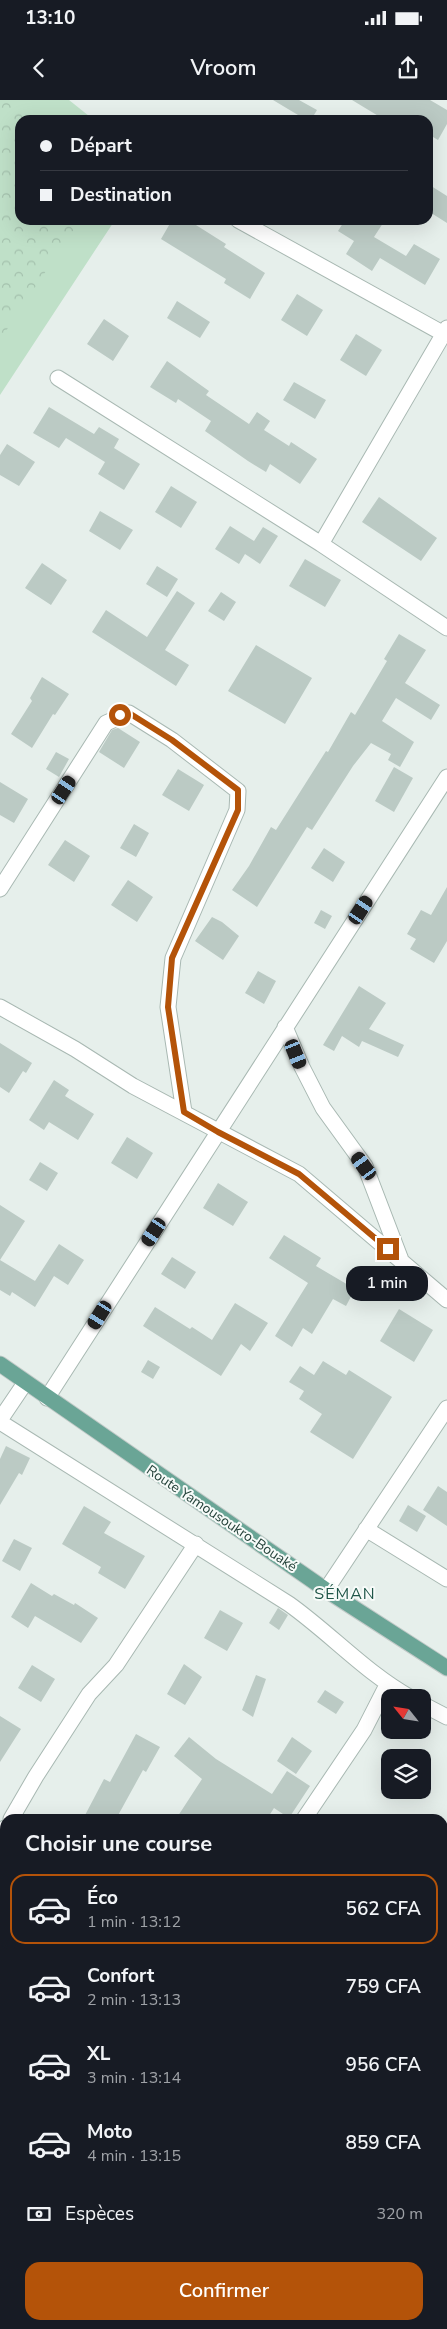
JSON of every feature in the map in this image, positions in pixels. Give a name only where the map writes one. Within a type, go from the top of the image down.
[{"type":"main road","name":"Route Yamousoukro-Bouaké","points":[[0,1364],[326,1590],[447,1668]]},
{"type":"street","points":[[247,225],[445,331],[321,544]]},
{"type":"street","points":[[58,378],[321,544],[447,628]]},
{"type":"street","points":[[0,889],[106,723],[120,715],[129,713],[172,740],[238,790],[238,810],[172,958],[168,1007],[184,1112]]},
{"type":"street","points":[[47,1398],[447,777]]},
{"type":"street","points":[[0,1007],[75,1048],[133,1086],[299,1174],[447,1300]]},
{"type":"street","points":[[285,1027],[322,1108],[364,1166],[402,1261]]},
{"type":"street","points":[[25,1383],[0,1421],[196,1544],[316,1623],[387,1685],[394,1689]]},
{"type":"street","points":[[326,1590],[447,1408]]},
{"type":"street","points":[[366,1530],[447,1579]]},
{"type":"street","points":[[13,1814],[89,1694],[116,1665],[196,1544]]},
{"type":"street","points":[[307,1814],[364,1730],[387,1685]]},
{"type":"street","points":[[431,1709],[447,1717]]},
{"type":"green space","points":[[0,100],[69,100],[88,115],[15,115],[15,225],[112,225],[0,395]]},
{"type":"green space","points":[[0,100],[8,100],[33,115],[15,115],[15,225],[77,225],[0,340]]},
{"type":"building","points":[[273,100],[299,100],[317,110],[314,115],[298,115]]},
{"type":"building","points":[[352,100],[430,100],[447,110],[447,124],[438,140],[433,137],[433,115],[377,115]]},
{"type":"building","points":[[433,187],[447,196],[447,223],[433,214]]},
{"type":"building","points":[[169,225],[196,225],[226,244],[224,247],[265,273],[250,299],[224,283],[226,279],[161,239]]},
{"type":"building","points":[[342,225],[382,225],[374,237],[406,256],[414,244],[440,259],[425,285],[380,258],[372,271],[346,254],[354,241],[338,231]]},
{"type":"building","points":[[297,294],[323,310],[307,336],[281,320]]},
{"type":"building","points":[[177,301],[210,322],[200,338],[167,318]]},
{"type":"building","points":[[104,319],[129,336],[113,361],[87,344]]},
{"type":"building","points":[[356,334],[382,350],[366,376],[340,360]]},
{"type":"building","points":[[167,361],[209,391],[206,395],[249,424],[257,412],[270,421],[264,430],[289,446],[291,442],[317,459],[300,484],[270,464],[266,472],[248,461],[205,431],[211,421],[178,399],[176,403],[150,387]]},
{"type":"building","points":[[294,382],[326,400],[315,419],[283,400]]},
{"type":"building","points":[[49,407],[94,434],[99,427],[119,439],[114,448],[140,464],[124,490],[98,474],[105,462],[66,438],[59,448],[33,433]]},
{"type":"building","points":[[7,444],[35,462],[19,486],[0,475],[0,455]]},
{"type":"building","points":[[171,486],[197,502],[181,528],[155,512]]},
{"type":"building","points":[[379,497],[437,538],[421,561],[362,522]]},
{"type":"building","points":[[100,511],[133,530],[120,550],[89,531]]},
{"type":"building","points":[[230,526],[254,541],[263,527],[278,536],[260,564],[245,554],[239,564],[215,549]]},
{"type":"building","points":[[305,559],[341,580],[325,607],[289,586]]},
{"type":"building","points":[[42,563],[67,580],[51,605],[25,588]]},
{"type":"building","points":[[157,566],[178,579],[167,597],[146,584]]},
{"type":"building","points":[[177,591],[195,603],[165,650],[189,665],[176,686],[92,632],[106,610],[147,637]]},
{"type":"building","points":[[221,592],[236,602],[224,621],[208,611]]},
{"type":"building","points":[[399,634],[426,650],[405,683],[440,705],[431,720],[396,698],[382,721],[414,742],[400,767],[388,760],[391,754],[371,743],[353,766],[312,830],[307,827],[257,907],[232,890],[249,866],[271,827],[276,830],[326,751],[328,752],[351,712],[355,715],[387,661],[384,659]]},
{"type":"building","points":[[256,645],[312,678],[285,724],[228,691]]},
{"type":"building","points":[[42,677],[69,694],[55,715],[53,714],[32,748],[11,734],[32,701],[30,698]]},
{"type":"building","points":[[118,728],[140,742],[124,768],[99,752],[112,730]]},
{"type":"building","points":[[56,752],[69,759],[59,777],[46,769]]},
{"type":"building","points":[[394,767],[413,778],[394,812],[375,801]]},
{"type":"building","points":[[178,769],[204,785],[189,811],[162,795]]},
{"type":"building","points":[[0,782],[28,799],[14,823],[0,815]]},
{"type":"building","points":[[134,824],[149,833],[136,857],[120,848]]},
{"type":"building","points":[[65,840],[90,856],[74,882],[48,865]]},
{"type":"building","points":[[324,848],[345,862],[333,882],[311,868]]},
{"type":"building","points":[[128,880],[153,897],[137,922],[111,905]]},
{"type":"building","points":[[447,887],[447,941],[434,963],[410,949],[416,939],[407,934],[421,910],[431,915]]},
{"type":"building","points":[[321,910],[332,916],[325,929],[314,923]]},
{"type":"building","points":[[212,917],[222,922],[239,936],[223,960],[195,941]]},
{"type":"building","points":[[258,971],[276,981],[264,1004],[245,993]]},
{"type":"building","points":[[359,986],[386,1003],[369,1029],[404,1045],[398,1057],[362,1041],[359,1047],[342,1036],[334,1051],[323,1045]]},
{"type":"building","points":[[0,1043],[32,1063],[26,1073],[23,1071],[9,1093],[0,1087]]},
{"type":"building","points":[[54,1080],[69,1090],[65,1096],[94,1114],[78,1140],[49,1122],[44,1130],[29,1120]]},
{"type":"building","points":[[127,1137],[153,1153],[137,1179],[111,1163]]},
{"type":"building","points":[[40,1162],[58,1173],[47,1191],[29,1180]]},
{"type":"building","points":[[218,1183],[248,1202],[233,1226],[203,1208]]},
{"type":"building","points":[[0,1205],[25,1221],[0,1260]]},
{"type":"building","points":[[284,1235],[321,1258],[316,1266],[355,1289],[346,1306],[333,1299],[312,1334],[303,1328],[292,1347],[275,1336],[308,1283],[269,1258]]},
{"type":"building","points":[[59,1244],[84,1260],[68,1285],[54,1276],[35,1307],[12,1292],[10,1296],[0,1290],[0,1260],[35,1281]]},
{"type":"building","points":[[172,1257],[196,1272],[185,1289],[161,1274]]},
{"type":"building","points":[[235,1303],[268,1323],[250,1351],[241,1344],[221,1376],[143,1326],[155,1307],[190,1329],[192,1327],[212,1340]]},
{"type":"building","points":[[399,1309],[433,1330],[414,1362],[380,1341]]},
{"type":"building","points":[[148,1360],[160,1367],[153,1379],[141,1372]]},
{"type":"building","points":[[323,1361],[346,1375],[349,1370],[392,1397],[353,1459],[310,1432],[322,1414],[299,1399],[304,1391],[289,1382],[300,1366],[314,1375]]},
{"type":"building","points":[[6,1446],[30,1458],[22,1475],[19,1473],[0,1505],[0,1459]]},
{"type":"building","points":[[438,1486],[447,1492],[447,1526],[423,1510]]},
{"type":"building","points":[[408,1505],[426,1516],[417,1532],[399,1521]]},
{"type":"building","points":[[84,1506],[111,1522],[104,1533],[145,1556],[125,1589],[98,1573],[101,1567],[62,1544]]},
{"type":"building","points":[[14,1539],[32,1548],[20,1571],[2,1561]]},
{"type":"building","points":[[31,1583],[52,1596],[54,1594],[74,1605],[75,1603],[98,1618],[81,1643],[35,1616],[28,1628],[11,1617]]},
{"type":"building","points":[[278,1608],[288,1615],[279,1630],[269,1623]]},
{"type":"building","points":[[220,1610],[243,1623],[227,1651],[204,1638]]},
{"type":"building","points":[[184,1664],[202,1677],[185,1705],[167,1694]]},
{"type":"building","points":[[32,1665],[55,1679],[41,1702],[18,1688]]},
{"type":"building","points":[[256,1675],[266,1679],[253,1717],[242,1710]]},
{"type":"building","points":[[325,1690],[344,1702],[336,1714],[317,1702]]},
{"type":"building","points":[[0,1716],[21,1729],[0,1762]]},
{"type":"building","points":[[136,1734],[160,1747],[146,1772],[143,1770],[119,1814],[86,1814],[104,1779],[110,1782]]},
{"type":"building","points":[[189,1737],[216,1759],[272,1794],[287,1771],[310,1786],[292,1814],[283,1814],[274,1808],[270,1814],[179,1814],[202,1779],[174,1756]]},
{"type":"building","points":[[292,1737],[312,1751],[296,1774],[277,1761]]},
{"type":"district","name":"SÉMAN","points":[[345,1593]]},
{"type":"route","points":[[120,715],[129,713],[172,740],[238,790],[238,810],[172,958],[168,1007],[184,1112],[299,1174],[388,1249]]}]
